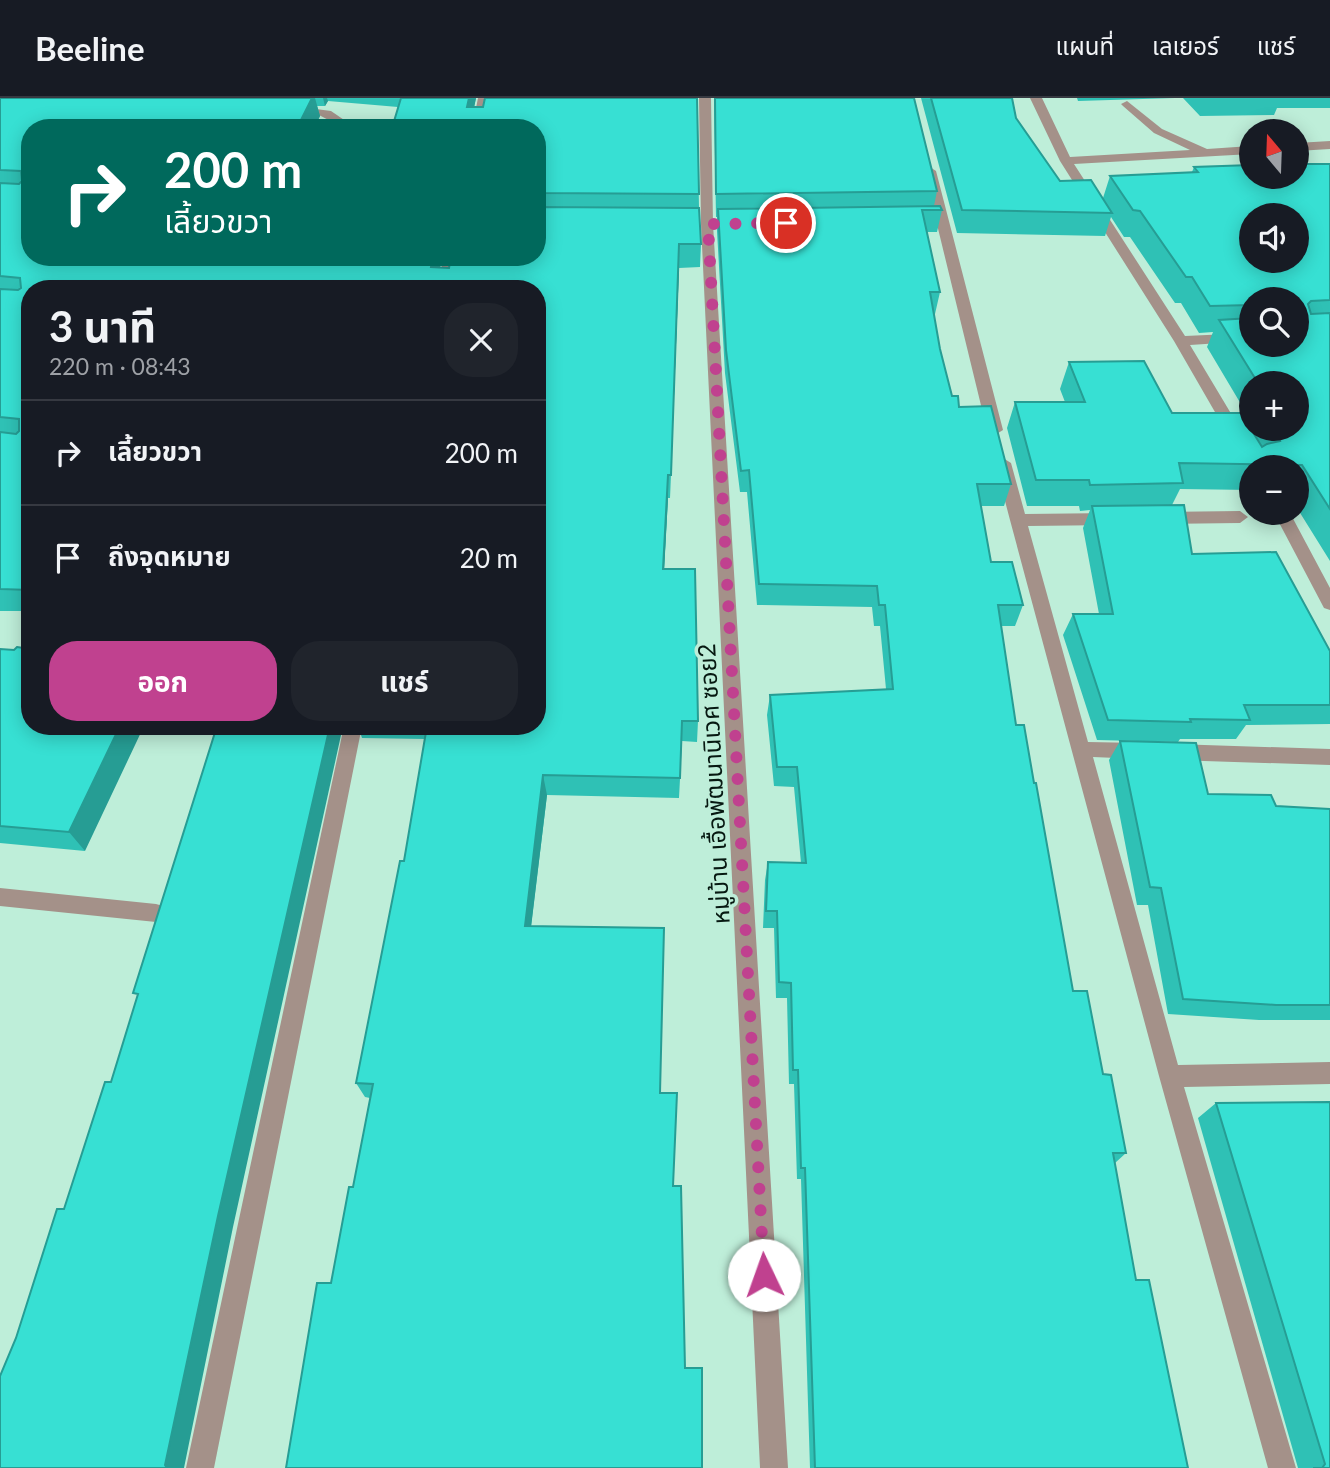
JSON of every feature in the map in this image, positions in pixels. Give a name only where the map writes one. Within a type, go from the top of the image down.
[{"type":"street","points":[[480,119],[484,98]]},
{"type":"street","name":"หมู่บ้าน เอื้อพัฒนานิเวศ ซอย2","points":[[705,98],[708,224],[774,1468]]},
{"type":"street","points":[[1036,98],[1066,161],[1181,341],[1248,455]]},
{"type":"street","points":[[1127,104],[1157,131],[1207,152]]},
{"type":"street","points":[[277,108],[318,110],[335,115],[339,119]]},
{"type":"street","points":[[1309,146],[1330,145]]},
{"type":"street","points":[[1066,161],[1239,151]]},
{"type":"street","points":[[926,153],[935,221],[1282,1468]]},
{"type":"street","points":[[1181,341],[1239,338]]},
{"type":"street","points":[[1018,520],[1239,517]]},
{"type":"street","points":[[1288,525],[1330,604]]},
{"type":"street","points":[[200,1468],[352,735]]},
{"type":"street","points":[[1082,749],[1330,757]]},
{"type":"street","points":[[0,897],[156,913]]},
{"type":"street","points":[[1171,1076],[1330,1073]]},
{"type":"building","points":[[0,98],[312,98],[302,119],[21,119],[21,171],[0,170]]},
{"type":"building","points":[[401,98],[469,98],[467,107],[483,107],[485,98],[697,98],[699,194],[546,193],[546,119],[395,119]]},
{"type":"building","points":[[715,98],[914,98],[937,191],[716,194]]},
{"type":"building","points":[[931,98],[1012,98],[1016,118],[1060,181],[1091,180],[1112,213],[962,210]]},
{"type":"building","points":[[1309,164],[1330,164],[1330,300],[1309,303],[1309,287],[1239,287],[1239,305],[1210,306],[1192,277],[1186,277],[1140,211],[1133,210],[1110,176],[1198,172],[1194,167],[1239,165],[1239,189],[1309,189]]},
{"type":"building","points":[[21,182],[21,266],[546,266],[546,207],[699,208],[701,244],[679,244],[671,475],[668,475],[663,569],[695,569],[698,721],[682,721],[680,778],[543,775],[525,926],[664,928],[660,1093],[677,1093],[673,1186],[681,1186],[685,1368],[702,1368],[702,1468],[286,1468],[317,1283],[331,1283],[349,1187],[353,1187],[373,1084],[356,1083],[400,861],[404,861],[425,735],[546,735],[546,280],[21,280],[21,288],[20,278],[0,276],[0,183]]},
{"type":"building","points":[[940,206],[942,210],[922,210],[940,292],[930,292],[940,349],[952,396],[958,396],[959,407],[991,406],[1011,484],[977,484],[991,562],[1012,562],[1023,605],[998,605],[1016,725],[1024,725],[1073,991],[1087,991],[1103,1074],[1111,1075],[1126,1153],[1113,1153],[1136,1280],[1149,1280],[1188,1468],[815,1468],[805,1168],[801,1168],[798,1070],[793,1070],[791,983],[779,982],[777,911],[766,911],[768,862],[806,863],[797,767],[777,767],[770,695],[893,689],[885,605],[879,605],[877,586],[759,584],[749,470],[741,471],[726,350],[718,209]]},
{"type":"building","points":[[21,288],[21,590],[0,589],[0,432],[16,434],[19,431],[19,419],[0,417],[0,289]]},
{"type":"building","points":[[1309,307],[1311,314],[1330,313],[1330,509],[1309,476],[1309,455],[1239,455],[1239,464],[1179,463],[1183,483],[1090,485],[1089,480],[1036,480],[1015,402],[1085,402],[1069,362],[1144,361],[1172,413],[1239,413],[1239,441],[1258,441],[1262,447],[1280,441],[1309,441],[1309,371],[1251,371],[1242,357],[1309,357]]},
{"type":"building","points":[[1239,319],[1239,352],[1219,320]]},
{"type":"building","points":[[1184,505],[1192,554],[1276,552],[1330,651],[1330,705],[1244,705],[1250,720],[1108,720],[1073,614],[1113,614],[1092,506]]},
{"type":"building","points":[[21,648],[21,735],[116,735],[69,832],[0,826],[0,649]]},
{"type":"building","points":[[214,735],[328,735],[218,1216],[165,1465],[167,1468],[0,1468],[0,1376],[16,1338],[57,1209],[64,1209],[105,1082],[111,1082],[138,994],[133,993]]},
{"type":"building","points":[[1120,741],[1196,743],[1208,794],[1271,795],[1276,806],[1330,809],[1330,1005],[1276,1005],[1183,999],[1161,888],[1150,887]]},
{"type":"building","points":[[1330,1102],[1330,1468],[1322,1468],[1325,1464],[1216,1103]]},
{"type":"route","points":[[764,1275],[708,224],[786,223]]}]
